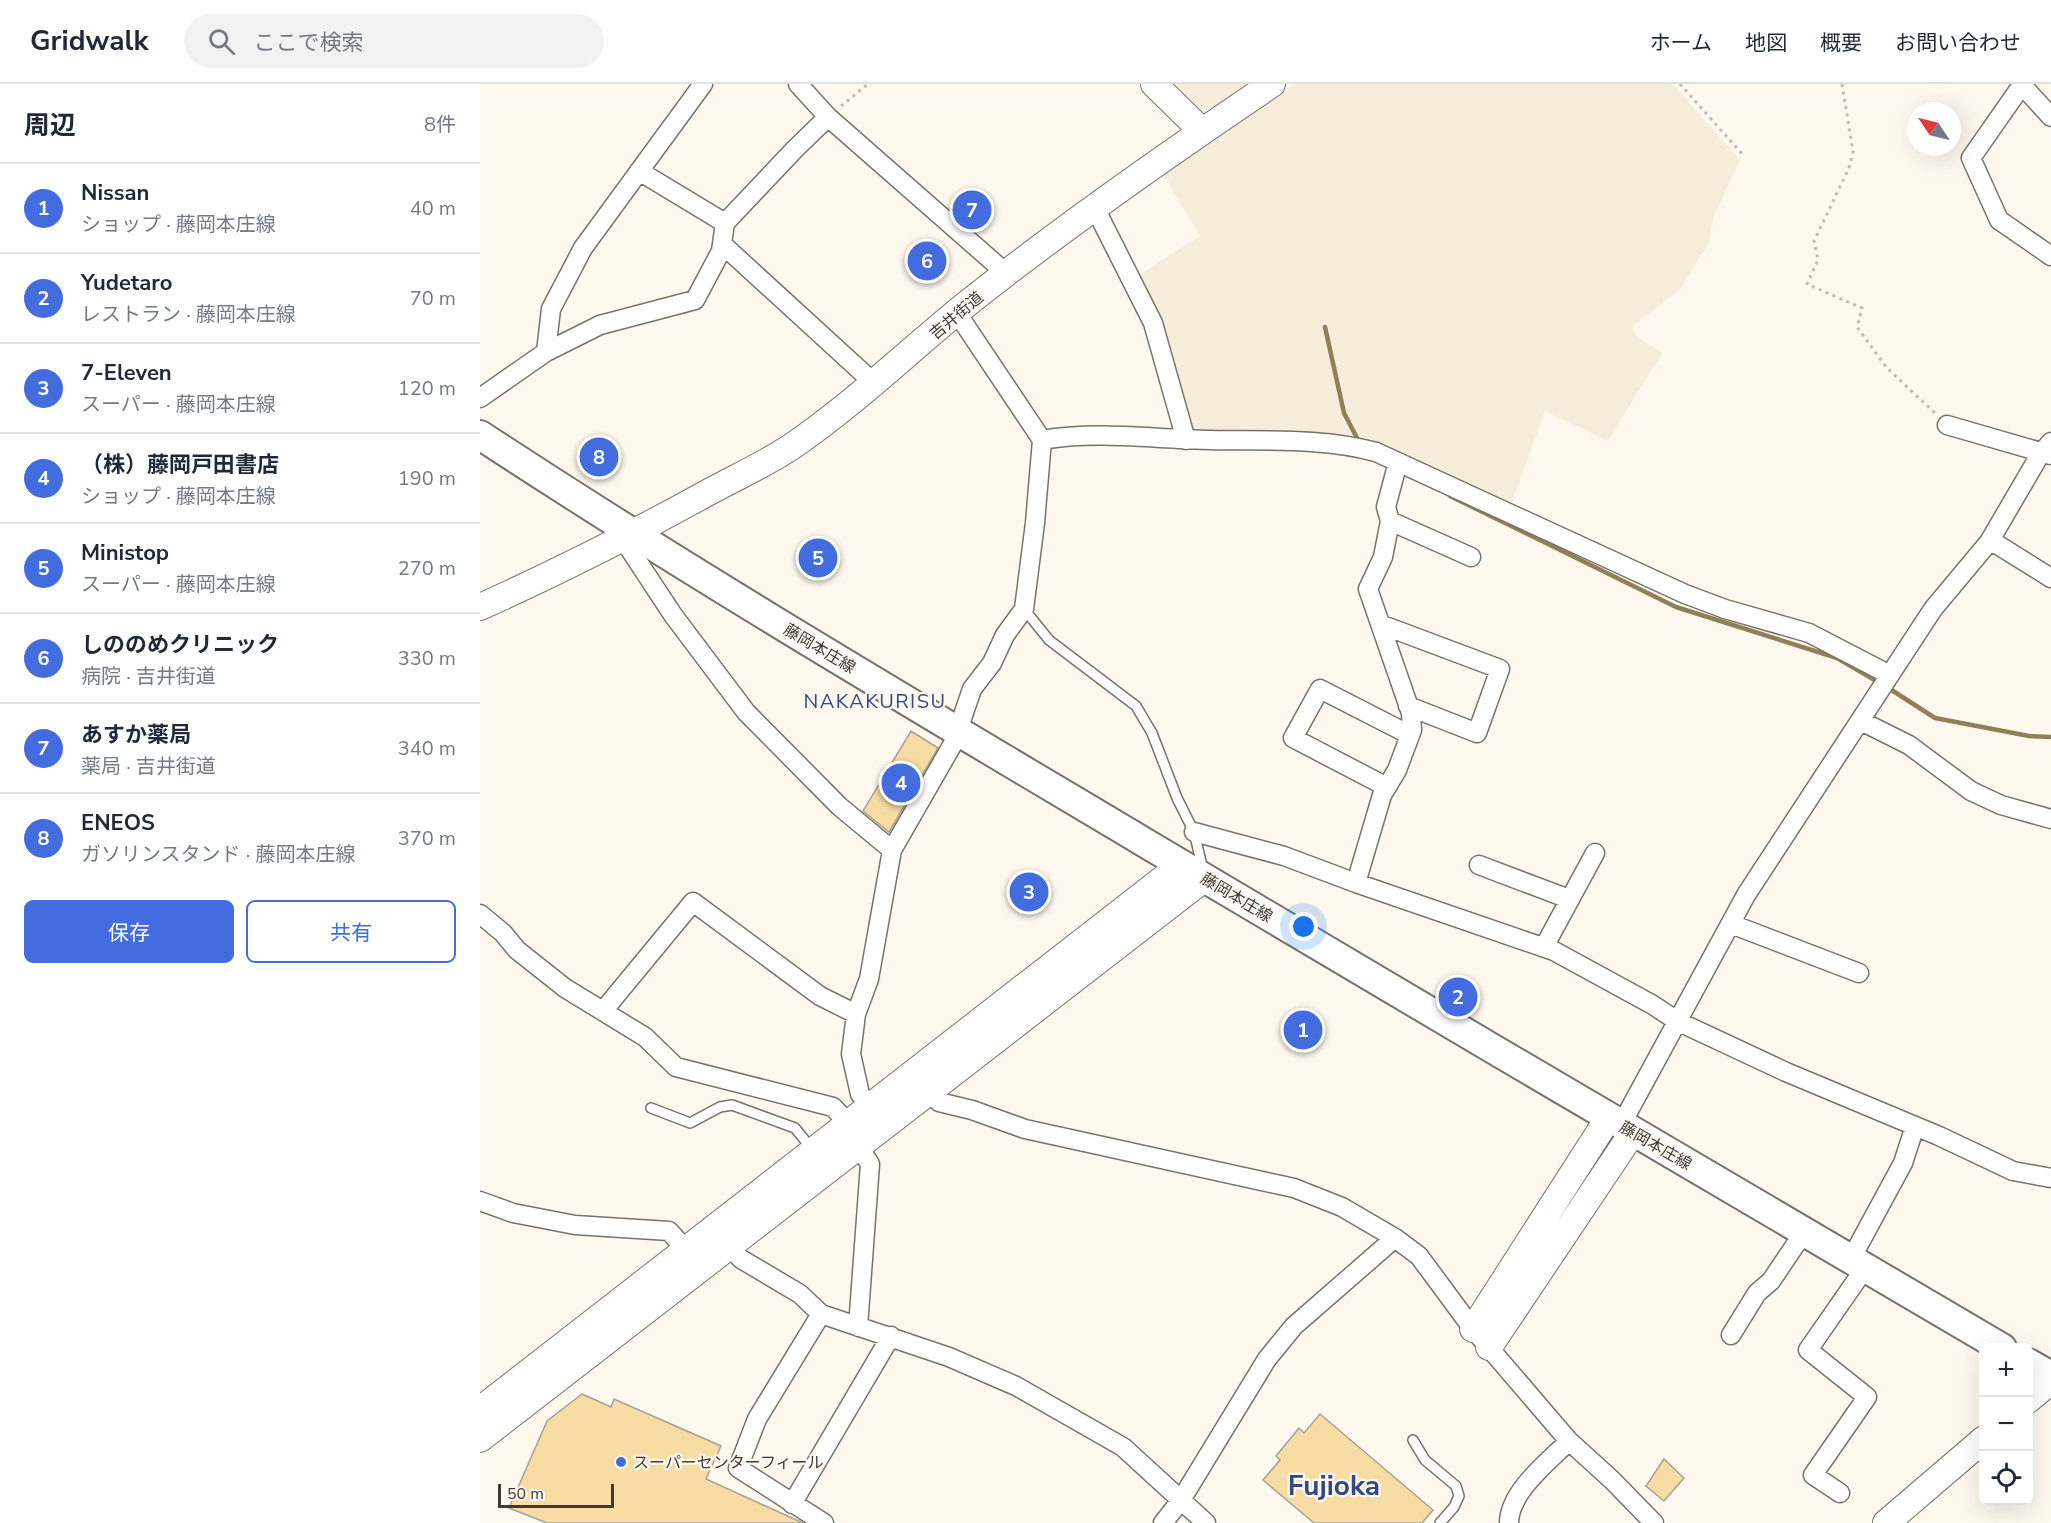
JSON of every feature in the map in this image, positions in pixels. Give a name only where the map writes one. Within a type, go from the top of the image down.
[{"type":"main road","name":"藤岡本庄線","points":[[480,435],[628,537],[1621,1125],[1995,1343]]},
{"type":"main road","points":[[2033,1366],[2051,1376]]},
{"type":"street","points":[[546,352],[551,309],[583,248],[703,84]]},
{"type":"street","points":[[798,84],[828,117],[1006,274]]},
{"type":"street","points":[[1154,84],[1202,131]]},
{"type":"street","name":"吉井街道","points":[[480,606],[552,575],[628,537],[790,447],[875,384],[1006,274],[1202,131],[1272,84]]},
{"type":"street","points":[[2051,117],[2021,84],[1971,158],[1999,220],[2051,256]]},
{"type":"street","points":[[480,398],[546,352],[600,325],[695,300],[721,251],[725,223],[828,117]]},
{"type":"street","points":[[639,171],[725,223]]},
{"type":"street","points":[[1095,208],[1153,323],[1186,440]]},
{"type":"street","points":[[722,244],[875,384]]},
{"type":"street","points":[[870,1107],[860,1094],[851,1054],[856,1014],[869,979],[892,850],[959,732],[972,689],[992,663],[1005,635],[1024,609],[1035,523],[1042,440],[957,313]]},
{"type":"street","points":[[1481,1338],[1621,1125],[1746,895],[1932,609],[1990,540],[2048,450],[1947,425]]},
{"type":"street","points":[[1042,440],[1083,435],[1127,435],[1186,440],[1348,444],[1376,452],[1685,594],[1725,609],[1809,633],[1890,675]]},
{"type":"street","points":[[1356,883],[1377,810],[1397,770],[1412,730],[1408,706],[1368,589],[1383,557],[1390,521],[1386,507],[1398,462]]},
{"type":"street","points":[[1390,521],[1471,556]]},
{"type":"street","points":[[628,537],[673,615],[746,712],[839,806],[892,850]]},
{"type":"street","points":[[1990,540],[2051,578]]},
{"type":"street","points":[[1380,624],[1500,669],[1477,732],[1408,706]]},
{"type":"street","points":[[1387,787],[1293,738],[1320,689],[1410,735]]},
{"type":"street","points":[[1861,721],[1909,745],[1971,791],[2001,806],[2051,819]]},
{"type":"street","points":[[1194,832],[1284,856],[1554,951],[1653,1005],[1677,1022],[1786,1072],[2013,1170],[2051,1178]]},
{"type":"street","points":[[1544,947],[1595,853]]},
{"type":"street","points":[[1479,866],[1569,898]]},
{"type":"street","points":[[480,1410],[814,1150],[853,1135],[929,1092],[1193,871]]},
{"type":"street","points":[[480,1439],[729,1246],[853,1135],[870,1107],[1193,871]]},
{"type":"street","points":[[603,1011],[693,903],[820,996],[856,1014]]},
{"type":"street","points":[[480,914],[517,950],[565,988],[645,1037],[676,1067],[833,1107],[870,1164],[858,1327]]},
{"type":"street","points":[[1731,924],[1859,973]]},
{"type":"street","points":[[929,1092],[939,1102],[972,1110],[1025,1129],[1294,1188],[1342,1207],[1395,1238],[1419,1256],[1481,1338],[1569,1441],[1654,1523]]},
{"type":"street","points":[[1840,1493],[1813,1475],[1867,1397],[1808,1350],[1858,1263],[1903,1163],[1915,1126]]},
{"type":"street","points":[[480,1201],[513,1213],[575,1225],[669,1231],[686,1250]]},
{"type":"street","points":[[1731,1335],[1757,1293],[1771,1281],[1804,1232]]},
{"type":"street","points":[[1163,1523],[1181,1500],[1267,1359],[1294,1326],[1395,1238]]},
{"type":"street","points":[[729,1246],[741,1259],[800,1294],[821,1314],[949,1357],[1016,1386],[1123,1447],[1206,1523]]},
{"type":"street","points":[[821,1314],[758,1419],[738,1468],[824,1523]]},
{"type":"street","points":[[792,1504],[891,1336]]},
{"type":"street","points":[[2032,1397],[2051,1381]]},
{"type":"street","points":[[1509,1523],[1512,1504],[1524,1487],[1569,1441]]},
{"type":"street","points":[[1886,1523],[1979,1442]]},
{"type":"lane","points":[[1024,609],[1049,640],[1136,706],[1152,734],[1177,798],[1194,832],[1193,871]]},
{"type":"lane","points":[[651,1108],[690,1123],[720,1107],[732,1106],[795,1128],[814,1150]]},
{"type":"lane","points":[[1413,1440],[1425,1460],[1456,1486],[1459,1496],[1454,1507],[1440,1523]]},
{"type":"path","points":[[828,117],[868,84]]},
{"type":"path","points":[[1680,84],[1743,155]]},
{"type":"path","points":[[1842,84],[1853,152],[1849,168],[1814,241],[1818,260],[1807,284],[1862,308],[1857,327],[1887,368],[1947,425]]},
{"type":"shaded area","points":[[1167,84],[1259,84],[1213,114],[1195,111]]},
{"type":"shaded area","points":[[1295,84],[1673,84],[1740,160],[1714,216],[1709,242],[1679,291],[1632,326],[1636,336],[1662,353],[1608,441],[1545,411],[1511,505],[1367,439],[1190,435],[1137,276],[1200,236],[1163,174]]},
{"type":"building","points":[[911,731],[938,748],[889,832],[863,811]]},
{"type":"building","name":"スーパーセンターフィール","points":[[582,1394],[611,1407],[614,1399],[721,1446],[706,1479],[803,1523],[547,1523],[509,1508],[547,1421]]},
{"type":"building","points":[[1320,1414],[1433,1510],[1422,1523],[1314,1523],[1263,1480],[1280,1460],[1276,1456],[1299,1428],[1304,1433]]},
{"type":"building","points":[[1664,1459],[1684,1478],[1664,1501],[1646,1486]]},
{"type":"waterway","points":[[1325,327],[1344,413],[1357,438]]},
{"type":"waterway","points":[[1450,496],[1676,607],[1837,658],[1878,682]]},
{"type":"waterway","points":[[1890,689],[1935,718],[2029,736],[2051,737]]},
{"type":"place","name":"あすか薬局","points":[[972,210]]},
{"type":"place","name":"しののめクリニック","points":[[927,261]]},
{"type":"place","name":"ENEOS","points":[[599,457]]},
{"type":"place","name":"Ministop","points":[[818,558]]},
{"type":"place","name":"（株）藤岡戸田書店","points":[[901,783]]},
{"type":"place","name":"7-Eleven","points":[[1029,892]]},
{"type":"place","name":"Yudetaro","points":[[1458,997]]},
{"type":"place","name":"Nissan","points":[[1303,1030]]},
{"type":"place","name":"スーパーセンターフィール","points":[[621,1462]]},
{"type":"district","name":"NAKAKURISU","points":[[875,701]]},
{"type":"district","name":"Fujioka","points":[[1334,1485]]}]
